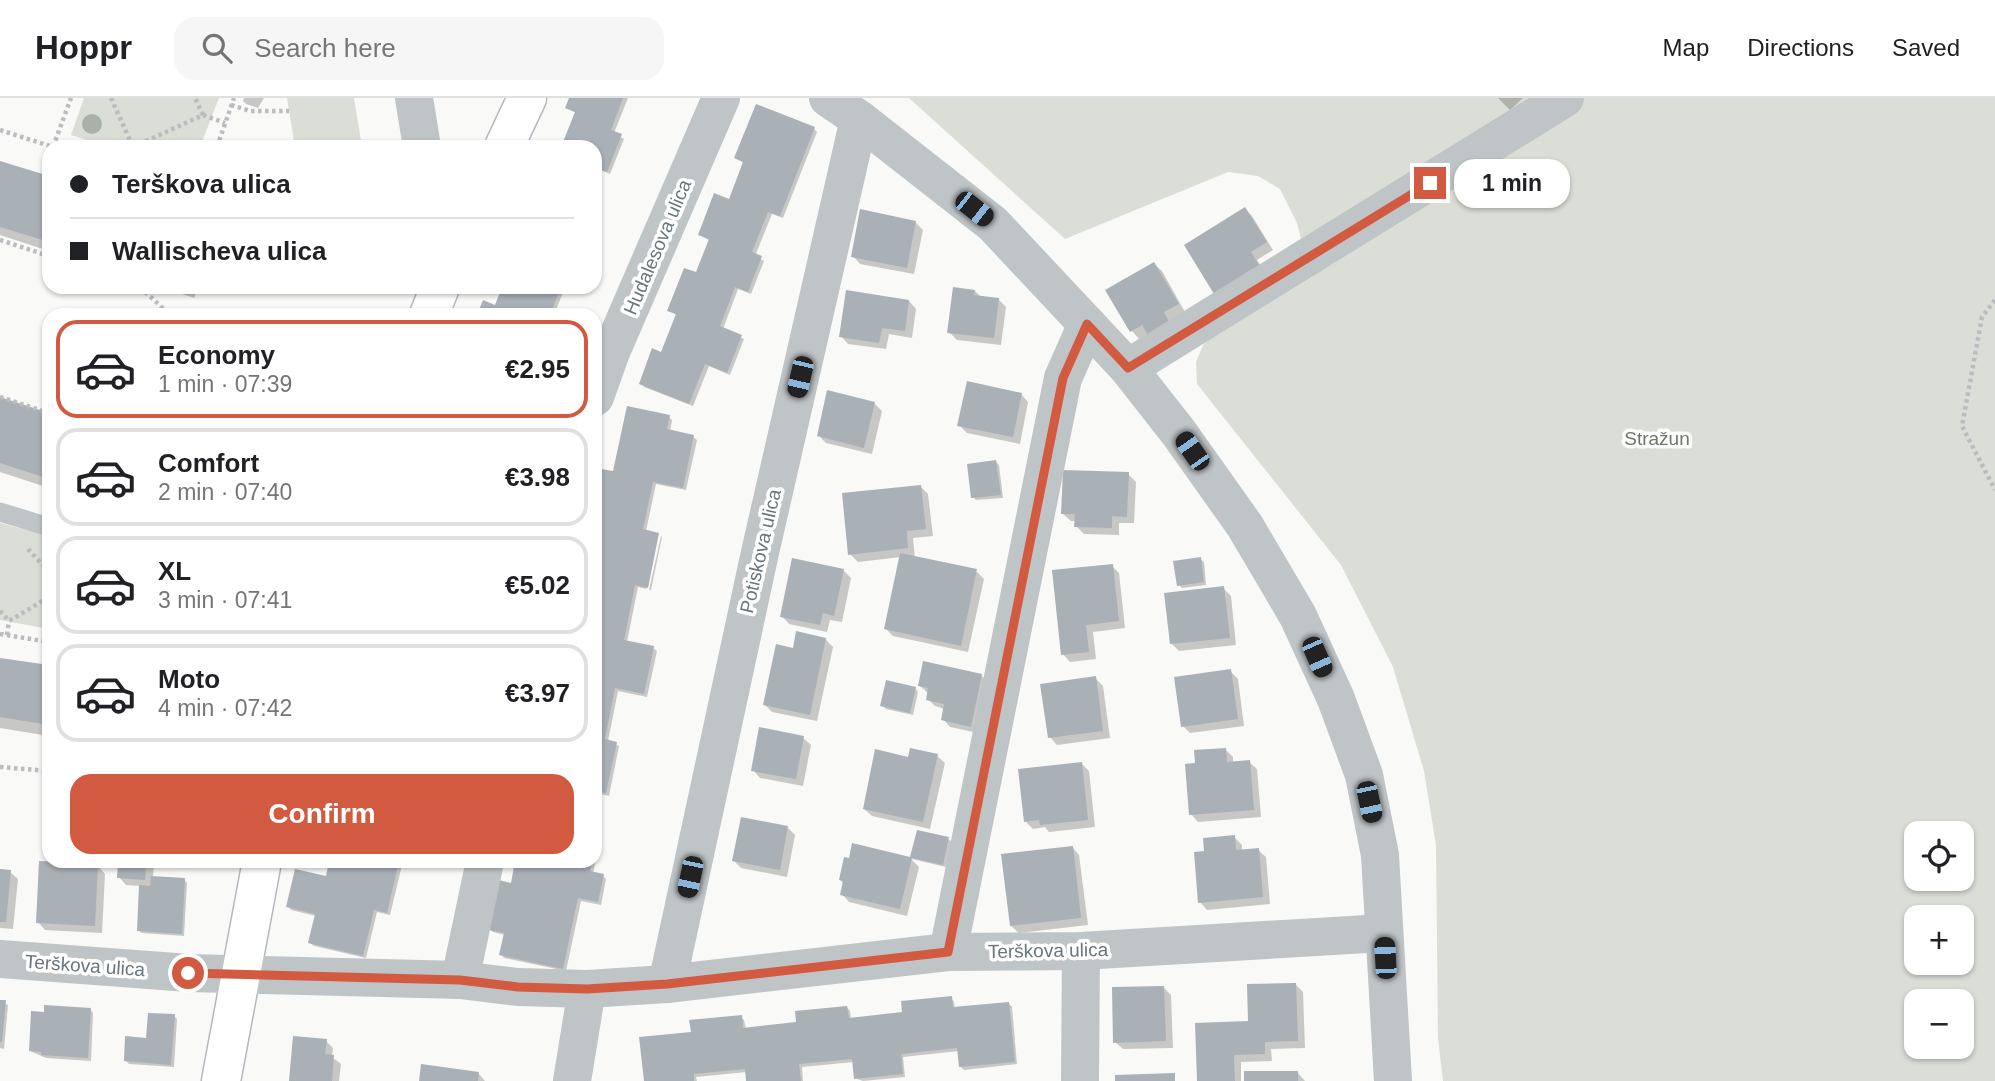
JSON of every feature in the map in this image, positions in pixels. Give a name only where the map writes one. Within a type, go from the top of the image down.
[{"type":"street","points":[[414,98],[421,140]]},
{"type":"street","points":[[507,140],[527,98]]},
{"type":"street","name":"Hudalesova ulica","points":[[602,377],[721,98]]},
{"type":"street","points":[[828,98],[859,119],[993,225],[1128,368],[1179,433],[1245,526],[1304,628],[1336,699],[1364,775],[1380,855],[1393,1081]]},
{"type":"street","points":[[1128,368],[1565,98]]},
{"type":"street","name":"Potiskova ulica","points":[[667,984],[759,557],[859,119]]},
{"type":"street","points":[[948,952],[1063,378],[1087,324]]},
{"type":"street","points":[[221,1081],[261,868]]},
{"type":"street","points":[[460,980],[484,868]]},
{"type":"street","name":"Terškova ulica","points":[[0,959],[240,975],[460,980],[518,987],[587,989],[667,984],[948,952],[1081,951],[1384,933]]},
{"type":"street","points":[[1080,1081],[1081,951]]},
{"type":"street","points":[[572,1081],[587,989]]},
{"type":"lane","points":[[0,512],[42,525]]},
{"type":"path","points":[[56,140],[71,98]]},
{"type":"path","points":[[111,98],[130,140]]},
{"type":"path","points":[[195,98],[203,115]]},
{"type":"path","points":[[219,140],[234,98]]},
{"type":"path","points":[[231,105],[250,111],[289,111]]},
{"type":"path","points":[[148,140],[203,115],[225,123]]},
{"type":"path","points":[[0,130],[42,143]]},
{"type":"path","points":[[0,240],[42,255]]},
{"type":"path","points":[[148,294],[162,308]]},
{"type":"path","points":[[1995,300],[1982,317],[1962,426],[1995,490]]},
{"type":"path","points":[[0,397],[42,411]]},
{"type":"path","points":[[9,621],[42,601]]},
{"type":"path","points":[[0,611],[9,621]]},
{"type":"path","points":[[7,635],[9,621]]},
{"type":"path","points":[[0,634],[42,641]]},
{"type":"path","points":[[0,768],[42,771]]},
{"type":"green space","points":[[84,98],[219,98],[203,140],[86,140],[71,135]]},
{"type":"green space","points":[[287,98],[354,98],[361,140],[294,140]]},
{"type":"green space","name":"Stražun","points":[[909,98],[1995,98],[1995,1081],[1443,1081],[1438,1038],[1436,845],[1424,771],[1393,667],[1341,565],[1197,384],[1196,362],[1203,345],[1303,247],[1297,223],[1280,189],[1258,176],[1228,172],[1065,239]]},
{"type":"green space","points":[[0,523],[42,534],[42,628],[0,620]]},
{"type":"building","points":[[569,98],[623,98],[611,130],[622,134],[607,172],[602,170],[602,140],[564,140],[575,112],[565,108]]},
{"type":"building","points":[[756,104],[815,127],[780,216],[768,212],[752,252],[762,256],[748,292],[735,287],[720,326],[742,335],[727,373],[705,364],[689,404],[639,384],[652,348],[661,352],[676,314],[667,311],[684,268],[696,272],[709,239],[698,235],[714,193],[729,199],[743,162],[734,158]]},
{"type":"building","points":[[0,161],[42,174],[42,240],[0,227]]},
{"type":"building","points":[[1245,207],[1267,242],[1251,252],[1259,265],[1214,294],[1184,245]]},
{"type":"building","points":[[860,209],[916,221],[907,268],[851,257]]},
{"type":"building","points":[[1154,262],[1179,304],[1164,312],[1169,322],[1148,335],[1142,325],[1130,332],[1105,290]]},
{"type":"building","points":[[953,287],[975,290],[974,295],[999,298],[994,338],[947,333]]},
{"type":"building","points":[[846,290],[909,300],[905,331],[882,328],[879,343],[839,337]]},
{"type":"building","points":[[499,294],[558,294],[553,308],[480,308],[483,300],[495,305]]},
{"type":"building","points":[[967,381],[1022,393],[1013,437],[957,426]]},
{"type":"building","points":[[827,390],[875,402],[864,448],[817,436]]},
{"type":"building","points":[[0,397],[42,411],[42,477],[0,463]]},
{"type":"building","points":[[627,406],[670,415],[667,429],[694,435],[683,488],[653,482],[643,529],[659,533],[648,588],[635,585],[624,640],[654,646],[644,694],[615,688],[605,739],[617,742],[606,793],[602,792],[602,469],[613,471]]},
{"type":"building","points":[[996,460],[1001,495],[971,498],[967,464]]},
{"type":"building","points":[[1063,470],[1129,472],[1127,517],[1112,516],[1112,528],[1074,527],[1075,514],[1061,514]]},
{"type":"building","points":[[921,485],[926,529],[907,531],[908,548],[848,555],[842,493]]},
{"type":"building","points":[[900,553],[977,569],[961,646],[884,629]]},
{"type":"building","points":[[1201,557],[1204,582],[1177,586],[1173,561]]},
{"type":"building","points":[[792,558],[844,569],[834,616],[823,613],[820,625],[780,617]]},
{"type":"building","points":[[1113,564],[1119,621],[1086,625],[1089,652],[1061,655],[1052,570]]},
{"type":"building","points":[[1224,586],[1230,638],[1170,644],[1164,593]]},
{"type":"building","points":[[796,631],[826,638],[810,715],[763,705],[776,644],[793,648]]},
{"type":"building","points":[[0,658],[42,664],[42,724],[0,717]]},
{"type":"building","points":[[923,661],[982,674],[971,727],[941,720],[944,704],[926,700],[928,688],[918,686]]},
{"type":"building","points":[[1231,669],[1238,719],[1181,727],[1174,677]]},
{"type":"building","points":[[1096,676],[1103,731],[1048,738],[1040,684]]},
{"type":"building","points":[[886,680],[916,687],[910,713],[880,706]]},
{"type":"building","points":[[759,727],[804,736],[796,779],[751,771]]},
{"type":"building","points":[[910,748],[938,754],[923,822],[863,809],[875,749],[908,757]]},
{"type":"building","points":[[1226,748],[1227,762],[1250,760],[1254,810],[1189,815],[1185,764],[1195,763],[1194,750]]},
{"type":"building","points":[[1082,762],[1088,820],[1040,825],[1039,820],[1024,822],[1018,769]]},
{"type":"building","points":[[741,817],[788,826],[780,870],[732,861]]},
{"type":"building","points":[[917,830],[949,837],[943,865],[912,858],[900,909],[840,895],[843,881],[839,880],[844,857],[849,858],[852,843],[910,857]]},
{"type":"building","points":[[1235,835],[1236,850],[1259,848],[1263,897],[1198,903],[1194,852],[1204,851],[1203,838]]},
{"type":"building","points":[[1073,846],[1081,918],[1010,926],[1001,854]]},
{"type":"building","points":[[39,861],[42,861],[42,868],[98,868],[95,926],[36,923]]},
{"type":"building","points":[[118,868],[146,868],[145,880],[117,878]]},
{"type":"building","points":[[328,868],[397,868],[387,913],[374,910],[363,956],[308,943],[315,914],[286,907],[295,869],[326,876]]},
{"type":"building","points":[[514,868],[591,868],[590,871],[604,874],[598,902],[578,898],[563,969],[499,955],[504,933],[488,930],[499,880],[511,883]]},
{"type":"building","points":[[0,869],[11,870],[6,922],[0,922]]},
{"type":"building","points":[[151,876],[185,878],[182,934],[137,931],[139,885],[150,886]]},
{"type":"building","points":[[1296,983],[1298,1041],[1265,1042],[1265,1054],[1234,1055],[1235,1081],[1197,1081],[1195,1023],[1248,1021],[1247,984]]},
{"type":"building","points":[[1164,986],[1166,1041],[1113,1043],[1112,987]]},
{"type":"building","points":[[952,996],[953,1007],[1009,1002],[1015,1062],[959,1067],[957,1048],[901,1054],[903,1074],[854,1079],[852,1059],[799,1064],[801,1081],[746,1081],[745,1069],[694,1074],[694,1081],[644,1081],[639,1037],[691,1032],[689,1020],[742,1015],[743,1028],[796,1022],[795,1011],[847,1006],[849,1018],[902,1012],[901,1001]]},
{"type":"building","points":[[0,1000],[6,1000],[2,1042],[0,1042]]},
{"type":"building","points":[[44,1005],[91,1008],[88,1058],[41,1055],[41,1052],[29,1051],[31,1011],[44,1012]]},
{"type":"building","points":[[148,1013],[175,1014],[171,1065],[124,1061],[125,1036],[146,1038]]},
{"type":"building","points":[[293,1036],[327,1039],[325,1054],[334,1055],[332,1081],[289,1081]]},
{"type":"building","points":[[421,1064],[479,1072],[478,1081],[419,1081]]},
{"type":"building","points":[[1244,1071],[1298,1071],[1298,1081],[1244,1081]]},
{"type":"building","points":[[1175,1073],[1175,1081],[1115,1081],[1115,1075]]},
{"type":"route","points":[[188,973],[460,980],[518,987],[587,989],[667,984],[948,952],[1063,378],[1087,324],[1128,368],[1430,183]]}]
